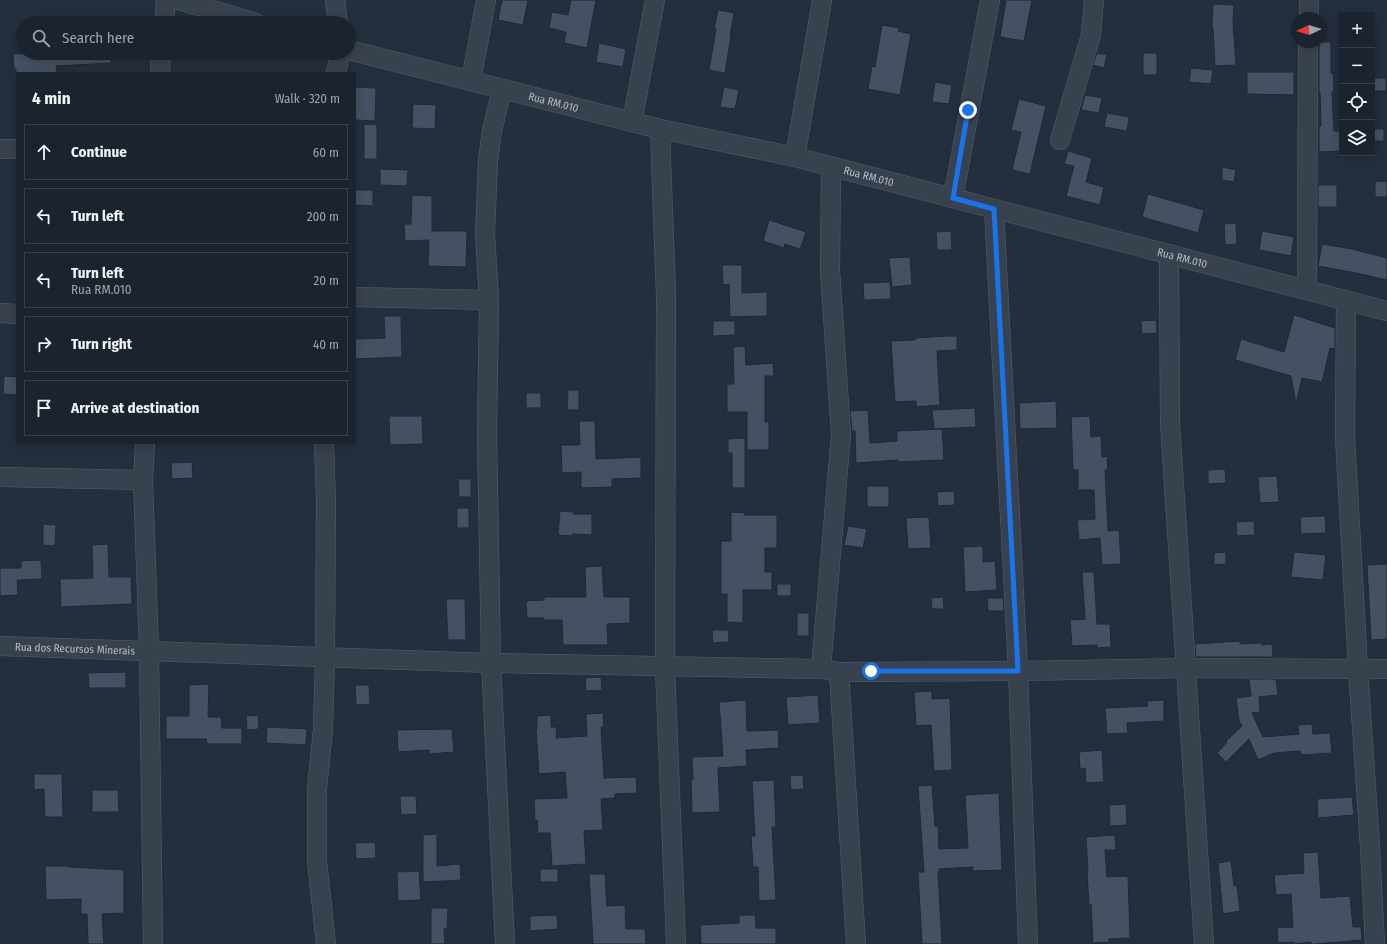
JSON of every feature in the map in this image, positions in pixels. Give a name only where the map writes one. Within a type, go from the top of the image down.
[{"type":"street","points":[[165,16],[166,0]]},
{"type":"street","points":[[178,0],[232,16]]},
{"type":"street","points":[[335,0],[337,16]]},
{"type":"street","points":[[471,82],[486,0]]},
{"type":"street","points":[[632,122],[655,0]]},
{"type":"street","points":[[795,157],[822,0]]},
{"type":"street","points":[[953,198],[990,0]]},
{"type":"street","points":[[1060,140],[1091,35],[1094,0]]},
{"type":"street","points":[[1309,0],[1309,12]]},
{"type":"street","points":[[1306,290],[1308,48]]},
{"type":"street","name":"Rua RM.010","points":[[356,52],[660,129],[831,166],[1387,311]]},
{"type":"street","points":[[160,72],[161,60]]},
{"type":"street","points":[[336,72],[339,60]]},
{"type":"street","points":[[502,89],[492,131],[488,162],[485,234],[489,300],[487,433],[491,663],[505,944]]},
{"type":"street","points":[[660,129],[666,296],[665,667],[676,944]]},
{"type":"street","points":[[0,149],[16,150]]},
{"type":"street","points":[[821,668],[841,434],[830,271],[831,166]]},
{"type":"street","points":[[994,209],[1018,671],[1028,944]]},
{"type":"street","points":[[1169,254],[1170,424],[1204,944]]},
{"type":"street","points":[[356,297],[489,300]]},
{"type":"street","points":[[1346,301],[1345,437],[1375,944]]},
{"type":"street","points":[[0,313],[16,314]]},
{"type":"street","points":[[145,444],[143,480],[149,652],[153,944]]},
{"type":"street","points":[[324,444],[326,501],[325,658],[323,730],[317,789],[317,861],[326,944]]},
{"type":"street","points":[[0,477],[143,480]]},
{"type":"street","name":"Rua dos Recursos Minerais","points":[[0,646],[491,663],[665,667],[821,668],[839,672],[1186,668],[1387,669]]},
{"type":"street","points":[[839,672],[856,944]]},
{"type":"building","points":[[502,0],[528,0],[523,25],[498,20]]},
{"type":"building","points":[[571,0],[596,0],[587,48],[564,43],[566,32],[549,28],[552,12],[568,15]]},
{"type":"building","points":[[1006,0],[1032,0],[1024,41],[1000,37]]},
{"type":"building","points":[[1213,4],[1234,5],[1233,22],[1236,65],[1215,66],[1212,27]]},
{"type":"building","points":[[718,10],[734,13],[725,73],[709,70]]},
{"type":"building","points":[[882,25],[899,28],[898,31],[911,34],[900,95],[868,89],[872,66],[875,67]]},
{"type":"building","points":[[1327,42],[1331,42],[1331,73],[1333,73],[1334,91],[1332,92],[1334,131],[1339,131],[1339,151],[1319,152],[1319,126],[1321,126],[1319,48],[1327,48]]},
{"type":"building","points":[[599,43],[626,49],[623,67],[596,62]]},
{"type":"building","points":[[1097,53],[1107,55],[1104,68],[1093,65]]},
{"type":"building","points":[[1143,53],[1157,53],[1157,75],[1143,75]]},
{"type":"building","points":[[13,54],[16,54],[16,60],[111,60],[111,63],[56,66],[57,72],[16,72],[16,69],[14,69]]},
{"type":"building","points":[[1191,68],[1213,70],[1211,84],[1189,82]]},
{"type":"building","points":[[1247,72],[1294,72],[1294,95],[1247,94]]},
{"type":"building","points":[[1375,78],[1386,78],[1386,91],[1375,91]]},
{"type":"building","points":[[935,82],[952,85],[949,104],[932,102]]},
{"type":"building","points":[[356,87],[376,88],[375,121],[356,120]]},
{"type":"building","points":[[724,87],[739,90],[735,109],[720,107]]},
{"type":"building","points":[[1085,95],[1102,98],[1099,113],[1081,110]]},
{"type":"building","points":[[1019,99],[1046,106],[1030,174],[1012,170],[1021,132],[1011,130]]},
{"type":"building","points":[[413,104],[436,105],[435,129],[412,128]]},
{"type":"building","points":[[1107,113],[1129,117],[1127,131],[1104,127]]},
{"type":"building","points":[[364,124],[377,125],[377,159],[364,159]]},
{"type":"building","points":[[1375,129],[1384,129],[1384,141],[1375,141]]},
{"type":"building","points":[[1068,151],[1092,158],[1086,182],[1104,187],[1100,205],[1066,196],[1074,166],[1064,164]]},
{"type":"building","points":[[1222,167],[1236,170],[1234,182],[1222,180]]},
{"type":"building","points":[[380,169],[408,170],[407,186],[380,185]]},
{"type":"building","points":[[1387,181],[1387,197],[1375,197],[1375,182]]},
{"type":"building","points":[[1318,185],[1337,185],[1337,207],[1318,207]]},
{"type":"building","points":[[356,190],[373,190],[373,206],[356,205]]},
{"type":"building","points":[[1148,194],[1204,210],[1198,233],[1142,217]]},
{"type":"building","points":[[412,195],[432,196],[432,231],[467,231],[466,267],[428,266],[429,240],[405,241],[404,224],[411,224]]},
{"type":"building","points":[[769,220],[806,232],[800,249],[785,244],[784,248],[763,241]]},
{"type":"building","points":[[1236,223],[1237,244],[1225,245],[1224,224]]},
{"type":"building","points":[[951,231],[952,250],[937,250],[936,232]]},
{"type":"building","points":[[1262,231],[1294,237],[1291,256],[1259,250]]},
{"type":"building","points":[[1322,244],[1352,249],[1387,258],[1387,280],[1318,266]]},
{"type":"building","points":[[910,257],[912,285],[892,287],[889,258]]},
{"type":"building","points":[[722,265],[742,265],[742,293],[767,292],[767,316],[730,317],[729,284],[723,285]]},
{"type":"building","points":[[890,282],[891,299],[864,300],[863,283]]},
{"type":"building","points":[[1294,315],[1335,328],[1335,349],[1330,348],[1322,382],[1302,378],[1296,404],[1291,376],[1235,360],[1241,339],[1284,352]]},
{"type":"building","points":[[384,316],[401,316],[402,357],[356,359],[356,339],[385,338]]},
{"type":"building","points":[[1156,320],[1157,333],[1142,334],[1141,321]]},
{"type":"building","points":[[713,321],[735,321],[735,335],[713,336]]},
{"type":"building","points":[[957,336],[957,350],[937,351],[940,405],[916,407],[916,401],[895,402],[891,341]]},
{"type":"building","points":[[745,346],[746,365],[773,363],[774,376],[765,376],[765,422],[769,422],[769,450],[747,450],[747,412],[727,412],[727,384],[734,384],[733,347]]},
{"type":"building","points":[[4,376],[16,377],[16,395],[3,394]]},
{"type":"building","points":[[568,390],[579,390],[579,410],[567,410]]},
{"type":"building","points":[[526,393],[541,393],[541,408],[526,408]]},
{"type":"building","points":[[1056,401],[1057,428],[1020,429],[1019,403]]},
{"type":"building","points":[[975,408],[976,427],[934,429],[932,410]]},
{"type":"building","points":[[868,410],[870,443],[897,441],[897,431],[942,429],[944,460],[898,462],[898,460],[856,463],[855,431],[852,431],[850,411]]},
{"type":"building","points":[[389,416],[422,416],[423,444],[390,445]]},
{"type":"building","points":[[1090,416],[1091,437],[1101,436],[1102,457],[1107,456],[1108,470],[1105,470],[1108,531],[1119,530],[1121,564],[1102,565],[1100,538],[1079,540],[1077,520],[1095,519],[1094,490],[1078,490],[1078,470],[1073,470],[1071,417]]},
{"type":"building","points":[[579,421],[595,421],[596,459],[641,457],[641,478],[612,479],[612,487],[581,488],[581,472],[562,473],[561,445],[580,445]]},
{"type":"building","points":[[745,438],[745,488],[732,488],[732,453],[728,453],[728,439]]},
{"type":"building","points":[[192,462],[193,478],[172,479],[171,463]]},
{"type":"building","points":[[1225,469],[1226,483],[1208,484],[1208,470]]},
{"type":"building","points":[[1277,476],[1279,502],[1260,503],[1258,477]]},
{"type":"building","points":[[458,479],[471,479],[471,497],[459,497]]},
{"type":"building","points":[[867,486],[889,486],[889,507],[867,507]]},
{"type":"building","points":[[954,491],[955,505],[938,506],[937,492]]},
{"type":"building","points":[[457,508],[469,508],[469,528],[457,528]]},
{"type":"building","points":[[560,511],[574,512],[573,514],[592,514],[592,535],[558,535]]},
{"type":"building","points":[[731,512],[745,513],[744,515],[777,515],[777,548],[765,548],[765,572],[772,572],[772,590],[743,590],[743,623],[727,622],[727,594],[721,594],[721,541],[731,541]]},
{"type":"building","points":[[1325,516],[1326,533],[1301,534],[1300,517]]},
{"type":"building","points":[[929,517],[931,548],[908,549],[906,518]]},
{"type":"building","points":[[1254,521],[1255,535],[1237,536],[1236,522]]},
{"type":"building","points":[[43,524],[56,525],[55,546],[43,545]]},
{"type":"building","points":[[848,526],[867,529],[863,548],[844,545]]},
{"type":"building","points":[[108,544],[109,577],[131,577],[132,604],[61,607],[60,579],[93,578],[92,545]]},
{"type":"building","points":[[983,546],[983,562],[995,561],[997,590],[965,592],[963,547]]},
{"type":"building","points":[[1226,552],[1226,564],[1214,565],[1214,553]]},
{"type":"building","points":[[1294,552],[1326,555],[1323,580],[1291,577]]},
{"type":"building","points":[[41,560],[42,579],[17,580],[18,595],[0,596],[0,568],[21,568],[21,561]]},
{"type":"building","points":[[1387,564],[1387,639],[1371,640],[1367,565]]},
{"type":"building","points":[[602,566],[604,597],[630,597],[630,623],[607,624],[608,645],[563,645],[562,620],[527,618],[526,601],[544,600],[544,597],[586,597],[585,567]]},
{"type":"building","points":[[1082,572],[1094,572],[1097,624],[1110,624],[1111,647],[1097,648],[1097,645],[1072,646],[1070,620],[1085,619]]},
{"type":"building","points":[[777,584],[791,584],[791,596],[777,596]]},
{"type":"building","points":[[943,597],[944,609],[932,609],[931,598]]},
{"type":"building","points":[[987,598],[1003,598],[1004,611],[988,611]]},
{"type":"building","points":[[446,599],[465,599],[466,640],[448,640]]},
{"type":"building","points":[[797,613],[809,613],[809,636],[797,636]]},
{"type":"building","points":[[712,630],[728,630],[729,642],[713,643]]},
{"type":"building","points":[[1240,641],[1240,644],[1272,644],[1273,657],[1196,657],[1195,644]]},
{"type":"building","points":[[126,672],[126,688],[89,688],[88,673]]},
{"type":"building","points":[[601,677],[602,690],[586,691],[585,678]]},
{"type":"building","points":[[1249,679],[1276,679],[1278,695],[1259,697],[1260,712],[1252,713],[1263,737],[1299,734],[1298,725],[1312,724],[1313,734],[1330,733],[1332,753],[1301,755],[1300,751],[1274,753],[1258,760],[1249,739],[1226,762],[1217,753],[1227,742],[1226,741],[1242,726],[1239,721],[1236,698],[1251,696]]},
{"type":"building","points":[[209,684],[208,717],[221,717],[222,728],[242,728],[242,744],[207,744],[206,739],[166,739],[166,716],[189,716],[189,685]]},
{"type":"building","points":[[355,685],[369,685],[370,704],[356,705]]},
{"type":"building","points":[[932,691],[932,699],[950,698],[952,770],[934,771],[931,725],[916,726],[914,692]]},
{"type":"building","points":[[818,695],[820,723],[788,725],[786,697]]},
{"type":"building","points":[[746,700],[747,731],[778,730],[779,748],[746,750],[747,766],[718,768],[720,812],[692,813],[692,757],[723,756],[719,702]]},
{"type":"building","points":[[1164,700],[1164,721],[1127,723],[1128,733],[1107,734],[1105,708],[1148,706],[1147,701]]},
{"type":"building","points":[[603,713],[604,727],[601,727],[604,778],[636,777],[637,793],[615,794],[615,798],[601,799],[603,830],[584,831],[586,864],[552,866],[550,833],[538,833],[537,820],[535,821],[534,799],[567,798],[565,772],[539,774],[536,729],[537,716],[551,715],[551,727],[557,727],[556,738],[587,736],[586,714]]},
{"type":"building","points":[[258,715],[259,729],[247,730],[246,716]]},
{"type":"building","points":[[267,727],[307,729],[306,745],[266,743]]},
{"type":"building","points":[[452,729],[454,752],[429,754],[429,750],[398,752],[397,730]]},
{"type":"building","points":[[1102,750],[1104,782],[1086,783],[1085,768],[1080,769],[1079,752]]},
{"type":"building","points":[[34,774],[62,774],[63,817],[45,817],[44,789],[34,790]]},
{"type":"building","points":[[803,775],[804,789],[791,790],[790,776]]},
{"type":"building","points":[[774,780],[776,827],[772,827],[776,900],[759,901],[758,867],[753,867],[751,836],[755,836],[752,781]]},
{"type":"building","points":[[932,785],[935,826],[938,826],[939,849],[968,848],[965,795],[999,793],[1002,870],[973,871],[973,867],[939,869],[942,944],[922,944],[918,872],[924,872],[918,786]]},
{"type":"building","points":[[92,790],[118,790],[119,812],[92,812]]},
{"type":"building","points":[[400,796],[416,796],[417,814],[401,815]]},
{"type":"building","points":[[1352,797],[1354,815],[1318,818],[1317,799]]},
{"type":"building","points":[[1126,804],[1127,825],[1110,826],[1109,805]]},
{"type":"building","points":[[437,834],[437,866],[460,864],[461,880],[423,882],[423,835]]},
{"type":"building","points":[[1115,835],[1116,850],[1105,850],[1107,877],[1128,876],[1130,938],[1109,939],[1109,942],[1093,943],[1091,904],[1089,905],[1086,837]]},
{"type":"building","points":[[375,842],[376,858],[356,859],[355,843]]},
{"type":"building","points":[[1318,852],[1321,898],[1350,896],[1353,927],[1361,927],[1362,940],[1315,944],[1311,944],[1311,942],[1294,944],[1294,942],[1278,943],[1277,928],[1293,927],[1291,894],[1276,895],[1274,875],[1304,873],[1303,853]]},
{"type":"building","points":[[1231,861],[1234,886],[1237,886],[1240,911],[1223,914],[1218,863]]},
{"type":"building","points":[[45,866],[124,870],[124,913],[102,914],[104,944],[88,944],[87,914],[81,914],[81,899],[46,900]]},
{"type":"building","points":[[540,869],[558,869],[558,882],[540,882]]},
{"type":"building","points":[[419,871],[421,900],[398,901],[397,872]]},
{"type":"building","points":[[589,874],[605,874],[607,906],[625,905],[626,929],[645,929],[646,944],[593,944]]},
{"type":"building","points":[[431,908],[448,908],[447,929],[444,929],[445,944],[431,944]]},
{"type":"building","points":[[557,915],[558,929],[530,931],[530,916]]},
{"type":"building","points":[[739,915],[755,915],[756,928],[776,928],[776,944],[701,944],[700,925],[739,923]]},
{"type":"route","points":[[871,671],[1018,671],[994,209],[953,198],[968,110]]}]
